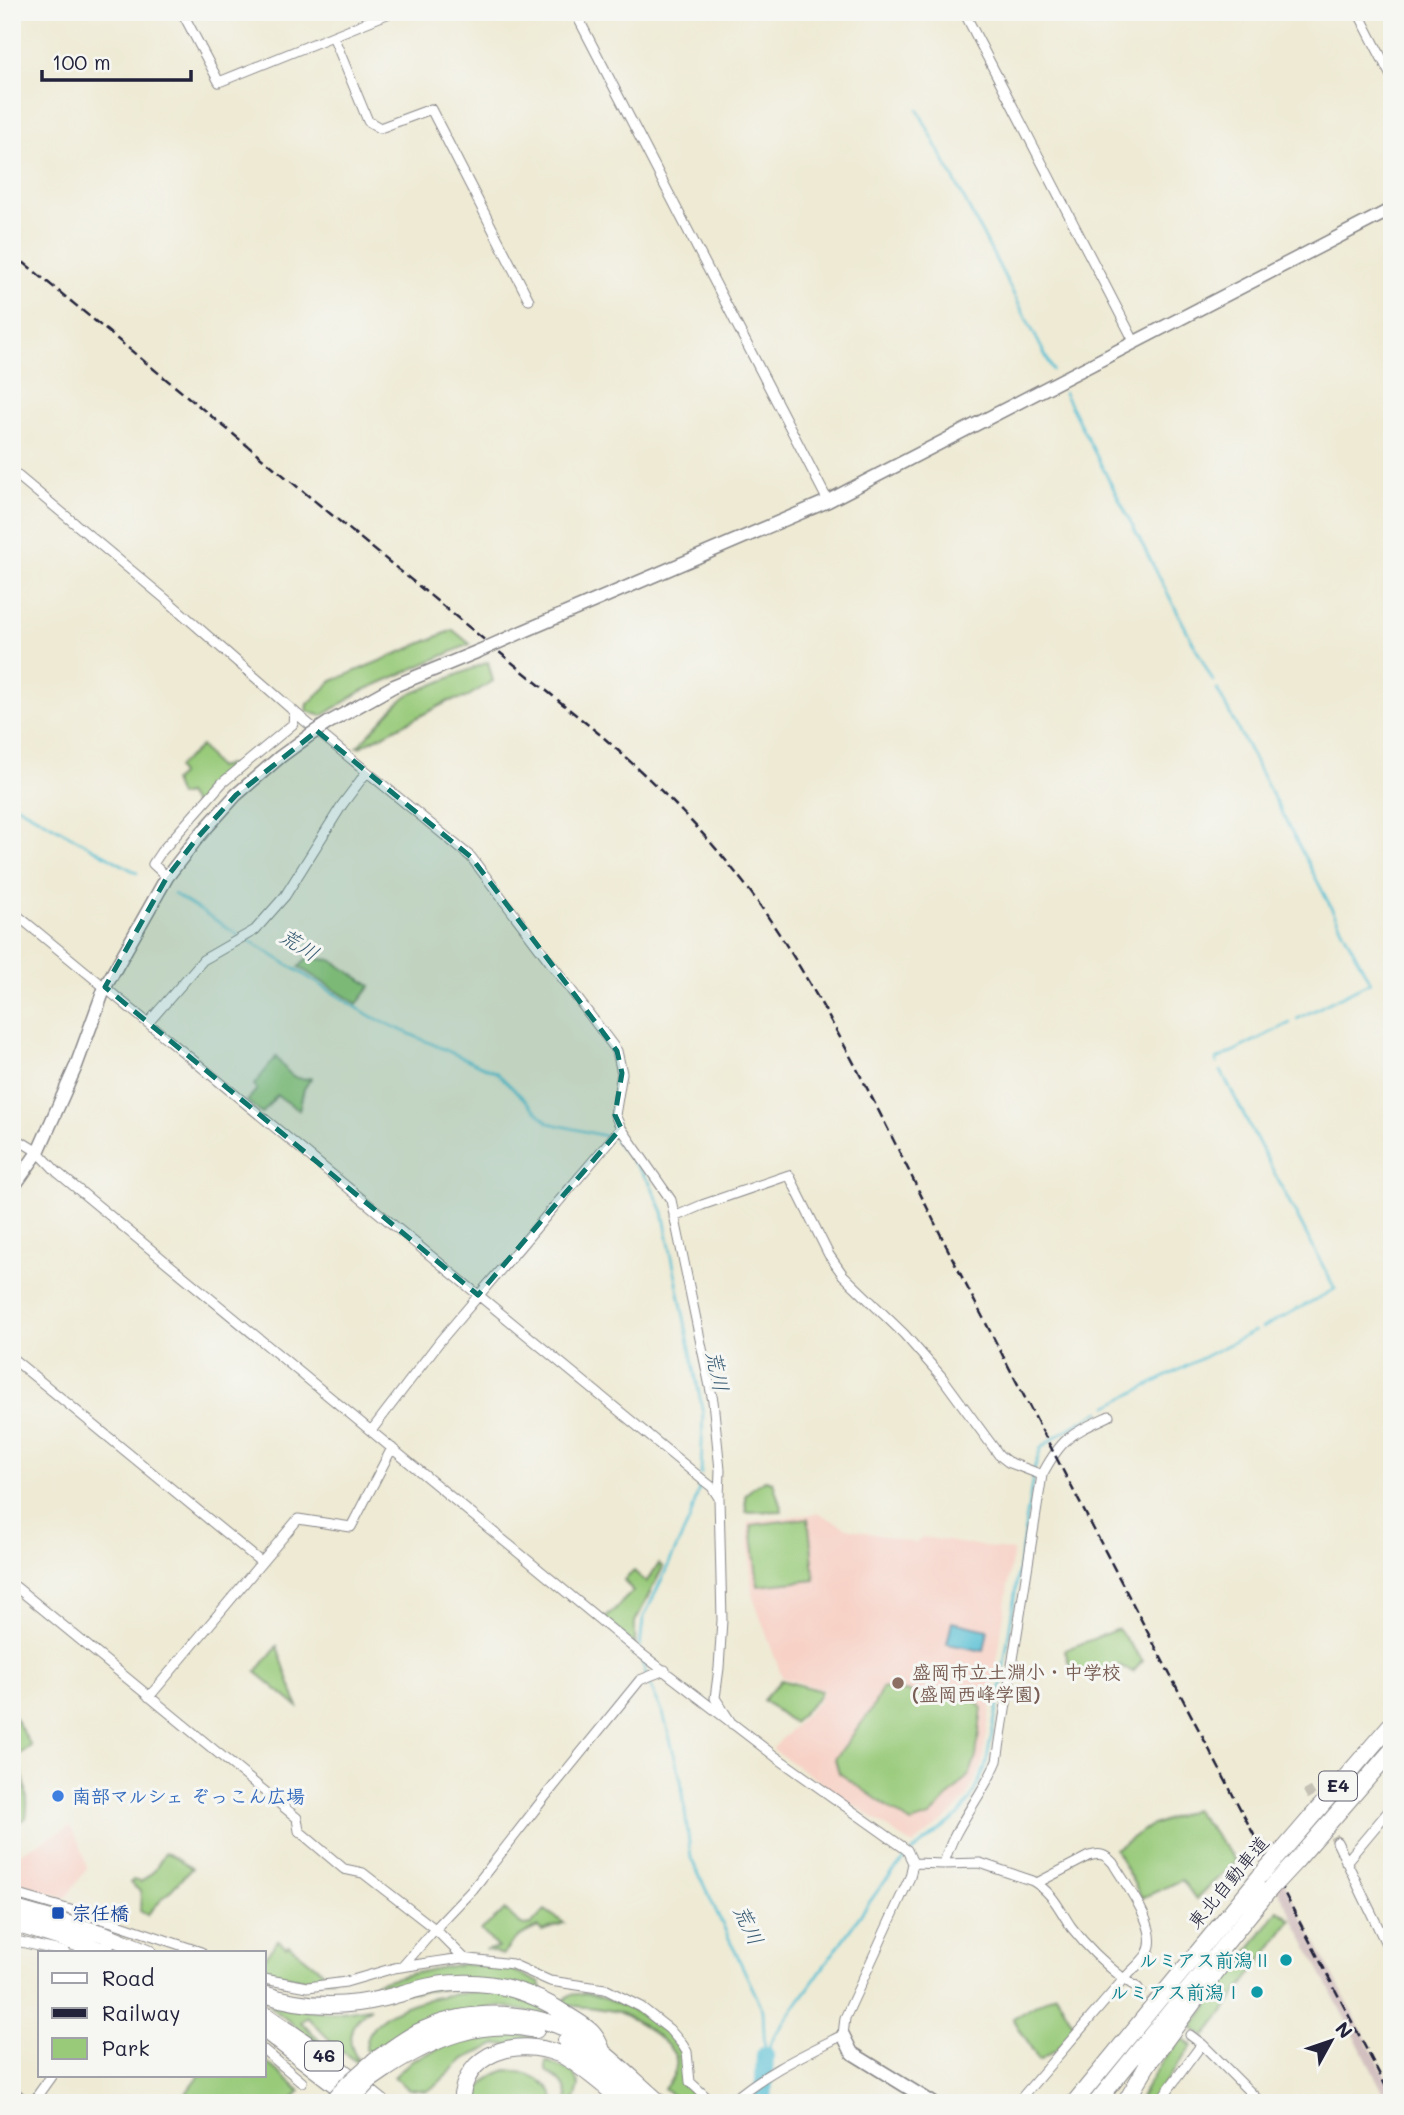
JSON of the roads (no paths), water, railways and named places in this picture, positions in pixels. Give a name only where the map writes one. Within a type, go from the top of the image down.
[{"type":"highway","name":"東北自動車道","points":[[1096,2103],[1269,1887],[1283,1849],[1392,1723]]},
{"type":"highway","name":"東北自動車道","points":[[1074,2103],[1200,1947],[1297,1863],[1313,1840],[1392,1750]]},
{"type":"highway","points":[[1125,2103],[1149,2064],[1219,1966],[1269,1887]]},
{"type":"highway","points":[[12,1908],[64,1921],[146,1951]]},
{"type":"highway","points":[[12,1923],[104,1951]]},
{"type":"highway","points":[[1060,2103],[1200,1947]]},
{"type":"highway","points":[[266,1995],[306,2005],[331,2006],[354,2004],[456,1983],[495,1985],[535,1997],[558,2009],[598,2037],[594,2062]]},
{"type":"highway","points":[[331,2103],[348,2084],[381,2065],[424,2029],[451,2020],[502,2013],[546,2022],[593,2045],[594,2062],[629,2101]]},
{"type":"highway","name":"46","points":[[266,2015],[319,2052],[382,2103]]},
{"type":"highway","name":"46","points":[[266,2033],[359,2103]]},
{"type":"highway","points":[[461,2103],[469,2073],[484,2057],[501,2050],[524,2047],[542,2049],[638,2074],[669,2103]]},
{"type":"highway","points":[[594,2062],[629,2101]]},
{"type":"highway","points":[[348,2103],[381,2065]]},
{"type":"highway","points":[[624,2071],[660,2103]]},
{"type":"street","points":[[182,12],[219,82],[392,12]]},
{"type":"street","points":[[575,12],[828,501]]},
{"type":"street","points":[[964,12],[1135,343]]},
{"type":"street","points":[[1358,12],[1392,78]]},
{"type":"street","points":[[332,36],[368,121],[380,128],[431,109],[529,300]]},
{"type":"street","points":[[12,1189],[38,1152],[76,1066],[105,987],[167,877],[236,795],[310,735],[394,686],[828,501],[1392,209]]},
{"type":"street","points":[[12,471],[169,602],[294,712],[345,752],[366,773],[471,857],[617,1051],[621,1062],[621,1081],[614,1134],[440,1341],[372,1430]]},
{"type":"street","points":[[167,877],[152,864],[160,852],[222,783],[293,724],[294,712]]},
{"type":"street","points":[[148,1023],[203,960],[247,936],[285,896],[342,805],[366,773]]},
{"type":"street","points":[[12,911],[712,1487],[719,1498]]},
{"type":"street","points":[[614,1134],[671,1200],[713,1401],[720,1470],[722,1620],[715,1698],[732,1724]]},
{"type":"street","points":[[12,1136],[38,1152],[57,1172],[634,1648],[829,1797],[907,1850],[913,1862],[910,1877],[845,2018],[843,2035],[852,2053],[933,2103]]},
{"type":"street","points":[[674,1217],[789,1175],[829,1255],[843,1275],[904,1334],[941,1376],[999,1455],[1041,1475]]},
{"type":"street","points":[[12,1358],[261,1562]]},
{"type":"street","points":[[944,1864],[947,1851],[958,1830],[987,1785],[1001,1747],[1041,1475],[1071,1434],[1109,1416]]},
{"type":"street","points":[[149,1697],[298,1520],[351,1527],[392,1448]]},
{"type":"street","points":[[12,1588],[16,1587],[297,1818],[299,1830],[344,1869],[363,1873],[435,1929],[465,1959]]},
{"type":"street","points":[[402,1967],[473,1889],[640,1681],[665,1670]]},
{"type":"street","points":[[1346,1862],[1392,1807]]},
{"type":"street","points":[[1336,1842],[1392,1956]]},
{"type":"street","points":[[1017,2103],[1147,1953],[1152,1941],[1149,1926],[1106,1855],[1098,1853],[1089,1856],[1037,1883]]},
{"type":"street","points":[[913,1862],[980,1864],[1037,1883],[1048,1890],[1073,1929],[1094,1953],[1138,1988]]},
{"type":"street","points":[[12,1893],[198,1951]]},
{"type":"street","points":[[12,1940],[61,1951]]},
{"type":"street","points":[[266,1979],[308,1987],[346,1982],[402,1967],[465,1959],[512,1964],[550,1982],[605,1989],[641,2007],[669,2029],[687,2052],[690,2082],[713,2103]]},
{"type":"street","points":[[730,2103],[753,2082],[774,2069],[843,2035]]},
{"type":"street","points":[[1190,2035],[1202,2043],[1261,2103]]},
{"type":"street","points":[[1158,2103],[1202,2043]]},
{"type":"street","points":[[266,2052],[302,2082]]},
{"type":"street","points":[[32,2103],[51,2076]]},
{"type":"street","points":[[12,2092],[24,2103]]},
{"type":"water","points":[[952,1622],[988,1630],[984,1651],[947,1644]]},
{"type":"waterway","points":[[918,110],[1053,370]]},
{"type":"waterway","points":[[1064,393],[1213,681]]},
{"type":"waterway","points":[[1217,689],[1370,982],[1297,1019]]},
{"type":"waterway","name":"荒川","points":[[12,803],[137,873]]},
{"type":"waterway","name":"荒川","points":[[174,894],[239,935]]},
{"type":"waterway","name":"荒川","points":[[245,938],[372,1017],[497,1073],[549,1123],[609,1137]]},
{"type":"waterway","points":[[1217,1063],[1216,1060],[1290,1023]]},
{"type":"waterway","points":[[1221,1071],[1335,1289],[1262,1328]]},
{"type":"waterway","name":"荒川","points":[[615,1140],[650,1183],[663,1212],[703,1413],[701,1474]]},
{"type":"waterway","points":[[1108,1406],[1255,1331]]},
{"type":"waterway","points":[[1034,1469],[1041,1448],[1100,1411]]},
{"type":"waterway","points":[[912,1852],[959,1815],[970,1800],[985,1768],[998,1704],[1033,1476]]},
{"type":"waterway","name":"荒川","points":[[640,1647],[643,1619],[690,1519],[701,1481]]},
{"type":"waterway","name":"荒川","points":[[641,1657],[646,1675]]},
{"type":"waterway","name":"荒川","points":[[648,1681],[663,1713],[681,1780],[691,1858],[763,2010],[765,2055]]},
{"type":"waterway","points":[[766,2052],[775,2035],[881,1886],[907,1856]]},
{"type":"waterway","name":"荒川","points":[[763,2103],[765,2055]]},
{"type":"tunnel","points":[[1307,1789],[1337,1842]]},
{"type":"tunnel","points":[[1138,1988],[1157,2006]]},
{"type":"railway","points":[[12,253],[603,737],[689,819],[747,887],[794,958],[850,1056],[979,1310],[1392,2098]]},
{"type":"place","name":"盛岡市立土淵小・中学校 (盛岡西峰学園)","points":[[898,1683]]},
{"type":"place","name":"南部マルシェ ぞっこん広場","points":[[58,1796]]},
{"type":"place","name":"宗任橋","points":[[58,1913]]},
{"type":"place","name":"ルミアス前潟Ⅱ","points":[[1286,1960]]},
{"type":"place","name":"ルミアス前潟Ⅰ","points":[[1257,1992]]}]
